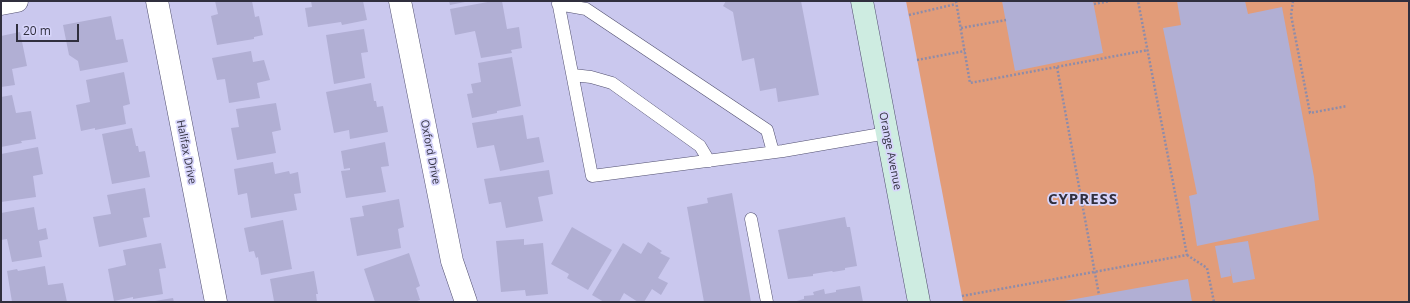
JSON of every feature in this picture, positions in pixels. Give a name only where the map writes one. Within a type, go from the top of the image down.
[{"type":"main road","name":"Orange Avenue","points":[[862,1],[919,302]]},
{"type":"street","points":[[1,4],[17,1]]},
{"type":"street","name":"Halifax Drive","points":[[157,1],[216,302]]},
{"type":"street","name":"Oxford Drive","points":[[400,1],[452,261],[466,302]]},
{"type":"lane","points":[[773,152],[767,130],[586,9],[558,2],[592,176],[773,152],[887,133]]},
{"type":"lane","points":[[572,75],[591,77],[612,83],[700,146],[710,161]]},
{"type":"lane","points":[[751,219],[767,302]]},
{"type":"path","points":[[1094,4],[1110,1]]},
{"type":"path","points":[[1138,1],[1187,255]]},
{"type":"path","points":[[1293,1],[1291,15],[1310,113],[1347,106]]},
{"type":"path","points":[[909,15],[956,3],[970,83],[1148,50]]},
{"type":"path","points":[[960,28],[1006,20]]},
{"type":"path","points":[[917,60],[965,51]]},
{"type":"path","points":[[1057,67],[1099,295]]},
{"type":"path","points":[[962,296],[1187,255],[1208,268],[1214,302]]},
{"type":"shaded area","points":[[906,1],[1409,1],[1409,302],[963,302]]},
{"type":"building","points":[[215,1],[252,1],[255,17],[259,16],[263,35],[254,37],[254,39],[217,45],[211,16],[218,14]]},
{"type":"building","points":[[311,1],[363,1],[367,20],[342,25],[341,22],[308,27],[305,8],[312,7]]},
{"type":"building","points":[[449,1],[465,1],[465,2],[450,5]]},
{"type":"building","points":[[493,1],[502,1],[507,29],[519,27],[522,48],[511,50],[512,53],[481,58],[475,31],[455,35],[450,9]]},
{"type":"building","points":[[726,1],[801,1],[819,95],[778,102],[776,88],[760,91],[754,58],[742,61],[733,12],[723,6]]},
{"type":"building","points":[[1002,1],[1093,1],[1103,53],[1015,71]]},
{"type":"building","points":[[1177,1],[1245,1],[1248,14],[1282,7],[1314,177],[1319,220],[1197,246],[1189,196],[1197,194],[1163,28],[1181,25]]},
{"type":"building","points":[[111,16],[116,40],[123,39],[128,62],[80,71],[78,61],[69,55],[63,25]]},
{"type":"building","points":[[364,29],[368,52],[361,53],[365,78],[334,84],[326,35]]},
{"type":"building","points":[[20,32],[27,66],[12,69],[15,85],[1,87],[1,36]]},
{"type":"building","points":[[251,51],[253,62],[264,60],[270,80],[257,83],[260,98],[229,103],[225,79],[217,80],[212,58]]},
{"type":"building","points":[[512,57],[521,106],[472,118],[467,94],[473,93],[471,84],[481,82],[478,63]]},
{"type":"building","points":[[124,72],[130,104],[123,106],[126,124],[81,131],[76,105],[90,102],[86,80]]},
{"type":"building","points":[[371,83],[374,101],[376,101],[377,107],[383,106],[388,132],[350,139],[349,130],[334,133],[326,92]]},
{"type":"building","points":[[12,95],[16,113],[31,111],[36,139],[21,141],[22,143],[1,147],[1,97]]},
{"type":"building","points":[[276,103],[281,130],[272,132],[276,153],[237,160],[231,128],[239,127],[236,109]]},
{"type":"building","points":[[523,115],[527,139],[539,137],[544,162],[500,171],[494,145],[477,148],[472,123]]},
{"type":"building","points":[[132,128],[139,152],[145,151],[150,177],[112,184],[102,134]]},
{"type":"building","points":[[385,142],[389,166],[381,167],[386,192],[346,198],[341,171],[350,170],[350,168],[344,169],[341,151]]},
{"type":"building","points":[[38,147],[43,174],[33,176],[36,197],[1,202],[1,154]]},
{"type":"building","points":[[273,162],[275,174],[289,171],[290,174],[298,172],[301,193],[294,194],[297,210],[251,218],[247,193],[238,195],[234,169]]},
{"type":"building","points":[[549,170],[553,194],[538,197],[543,221],[506,228],[501,202],[489,204],[484,179]]},
{"type":"building","points":[[145,188],[150,217],[143,218],[147,237],[99,247],[93,217],[111,214],[107,195]]},
{"type":"building","points":[[732,193],[751,302],[704,302],[687,207],[708,203],[707,198]]},
{"type":"building","points":[[399,199],[404,227],[398,229],[401,248],[357,256],[350,218],[364,216],[362,206]]},
{"type":"building","points":[[34,207],[38,230],[46,228],[48,239],[39,241],[42,257],[12,262],[7,239],[1,240],[1,213]]},
{"type":"building","points":[[845,217],[847,227],[850,227],[857,266],[845,268],[845,270],[788,279],[778,230]]},
{"type":"building","points":[[283,220],[292,269],[261,275],[258,257],[256,258],[254,251],[249,252],[244,228]]},
{"type":"building","points":[[572,227],[612,250],[588,290],[567,278],[569,274],[551,264]]},
{"type":"building","points":[[524,239],[524,245],[543,243],[548,294],[526,296],[525,290],[501,292],[496,241]]},
{"type":"building","points":[[1248,241],[1255,279],[1233,283],[1230,267],[1231,276],[1221,278],[1215,246]]},
{"type":"building","points":[[648,242],[662,251],[660,253],[670,258],[658,278],[668,283],[661,295],[652,289],[644,302],[638,302],[624,293],[619,302],[604,302],[592,295],[623,243],[641,254]]},
{"type":"building","points":[[161,243],[166,268],[159,269],[163,294],[133,299],[133,297],[114,301],[108,269],[126,265],[123,250]]},
{"type":"building","points":[[409,253],[420,286],[416,288],[420,300],[414,302],[375,302],[364,269]]},
{"type":"building","points":[[45,266],[48,285],[63,283],[67,302],[12,302],[7,271],[17,269],[18,271]]},
{"type":"building","points":[[314,271],[318,294],[316,294],[317,302],[270,302],[274,301],[270,279]]},
{"type":"building","points":[[1188,279],[1192,302],[1064,302],[1064,301]]},
{"type":"building","points":[[860,286],[863,302],[793,302],[804,299],[804,296],[814,295],[813,292],[824,289],[825,294],[836,292],[836,290]]},
{"type":"building","points":[[173,298],[174,302],[155,302],[155,301]]},
{"type":"district","name":"CYPRESS","points":[[1083,200]]}]
